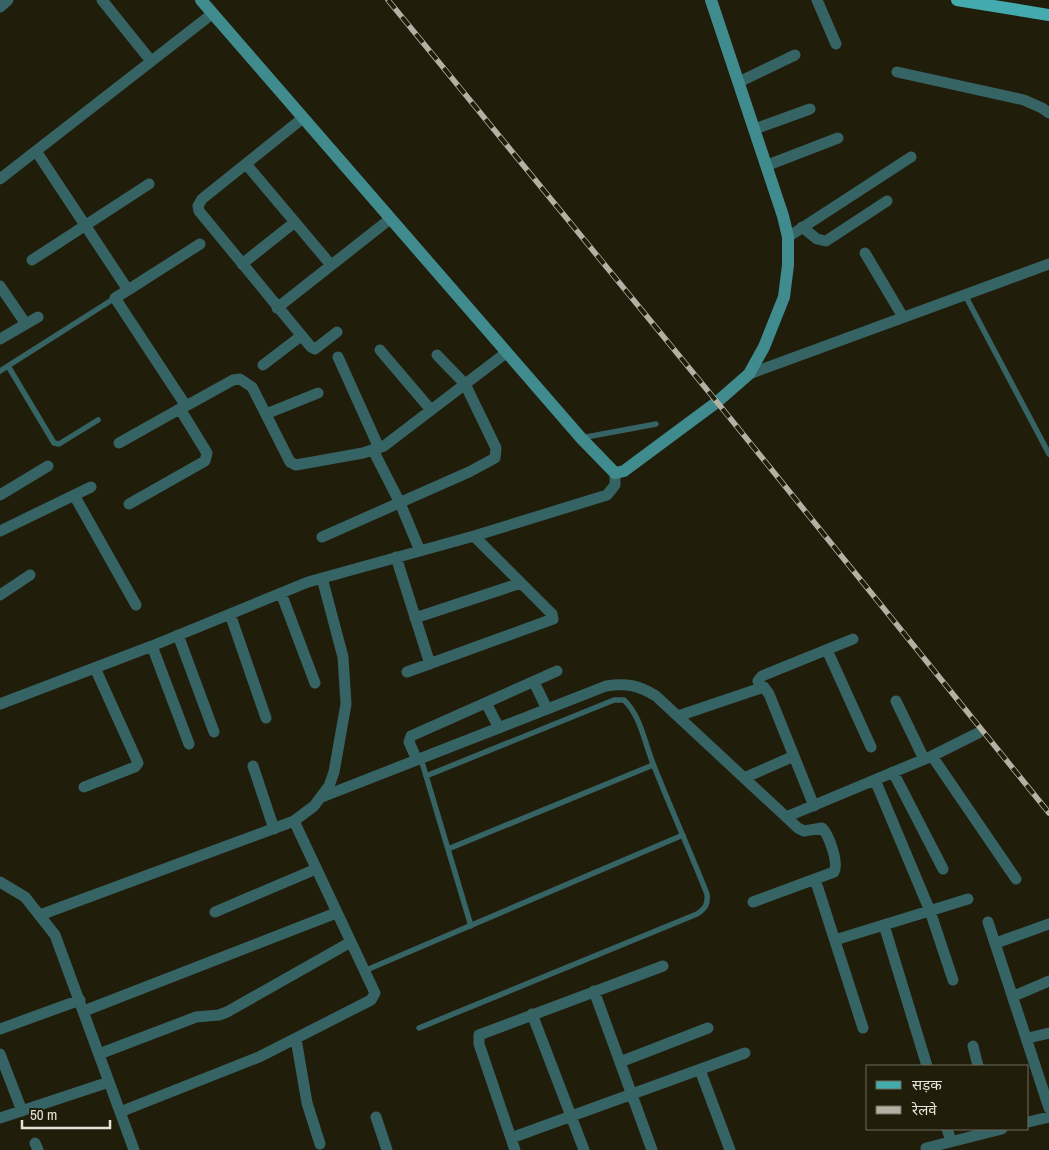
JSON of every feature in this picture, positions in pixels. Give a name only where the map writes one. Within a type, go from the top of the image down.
[{"type":"main road","points":[[201,0],[581,438],[615,473],[624,471],[717,402],[749,374],[764,348],[784,297],[788,266],[788,237],[768,165],[711,0]]},
{"type":"main road","points":[[957,0],[1049,15]]},
{"type":"street","points":[[0,6],[8,0]]},
{"type":"street","points":[[102,0],[151,61]]},
{"type":"street","points":[[817,0],[836,44]]},
{"type":"street","points":[[0,178],[212,14]]},
{"type":"street","points":[[739,82],[795,55]]},
{"type":"street","points":[[897,72],[1024,100],[1049,113]]},
{"type":"street","points":[[755,128],[810,109]]},
{"type":"street","points":[[303,118],[202,199],[198,206],[202,215],[277,308],[315,349],[337,332]]},
{"type":"street","points":[[768,165],[838,138]]},
{"type":"street","points":[[36,151],[128,290]]},
{"type":"street","points":[[788,237],[911,157]]},
{"type":"street","points":[[246,164],[331,265]]},
{"type":"street","points":[[32,260],[149,184]]},
{"type":"street","points":[[802,228],[817,239],[826,241],[887,201]]},
{"type":"street","points":[[277,308],[390,219]]},
{"type":"street","points":[[242,264],[295,222]]},
{"type":"street","points":[[129,504],[205,461],[207,453],[183,408],[115,298],[200,244]]},
{"type":"street","points":[[865,253],[903,317]]},
{"type":"street","points":[[749,374],[1049,264]]},
{"type":"street","points":[[0,286],[26,324]]},
{"type":"street","points":[[0,339],[38,317]]},
{"type":"street","points":[[263,365],[301,336]]},
{"type":"street","points":[[380,350],[431,410]]},
{"type":"street","points":[[119,443],[233,380],[240,379],[252,387],[290,462],[296,465],[376,449],[507,352]]},
{"type":"street","points":[[322,537],[469,472],[496,458],[496,448],[465,384],[437,355]]},
{"type":"street","points":[[338,357],[420,550]]},
{"type":"street","points":[[266,414],[318,393]]},
{"type":"street","points":[[0,495],[48,466]]},
{"type":"street","points":[[0,704],[322,578],[474,536],[607,496],[615,485],[615,473]]},
{"type":"street","points":[[0,531],[90,487]]},
{"type":"street","points":[[74,495],[136,606]]},
{"type":"street","points":[[407,672],[553,619],[552,614],[474,536]]},
{"type":"street","points":[[396,557],[430,664]]},
{"type":"street","points":[[0,595],[30,575]]},
{"type":"street","points":[[322,578],[343,657],[346,688],[334,772],[322,797]]},
{"type":"street","points":[[416,618],[521,583]]},
{"type":"street","points":[[281,594],[315,683]]},
{"type":"street","points":[[230,614],[266,718]]},
{"type":"street","points":[[178,635],[214,732]]},
{"type":"street","points":[[760,687],[758,681],[762,676],[853,639]]},
{"type":"street","points":[[152,646],[190,744]]},
{"type":"street","points":[[827,650],[871,747]]},
{"type":"street","points":[[84,787],[135,767],[138,763],[95,668]]},
{"type":"street","points":[[419,759],[410,742],[411,736],[558,672]]},
{"type":"street","points":[[534,682],[547,709]]},
{"type":"street","points":[[40,915],[274,829],[294,821],[322,797],[606,686],[625,683],[640,686],[656,696],[786,817],[804,831],[822,828],[826,834],[836,869],[831,874],[753,902]]},
{"type":"street","points":[[678,716],[760,687],[767,690],[814,806]]},
{"type":"street","points":[[896,701],[928,758],[1016,879]]},
{"type":"street","points":[[486,703],[498,728]]},
{"type":"street","points":[[786,817],[928,758],[978,733]]},
{"type":"street","points":[[744,778],[794,756]]},
{"type":"street","points":[[253,766],[274,829]]},
{"type":"street","points":[[893,772],[943,870]]},
{"type":"street","points":[[875,780],[930,911],[953,980]]},
{"type":"street","points":[[120,1112],[259,1057],[371,1000],[375,993],[349,943],[294,821]]},
{"type":"street","points":[[215,912],[316,869]]},
{"type":"street","points":[[815,879],[863,1028]]},
{"type":"street","points":[[0,882],[25,898],[55,935],[134,1150]]},
{"type":"street","points":[[835,940],[968,900]]},
{"type":"street","points":[[0,1029],[82,1006],[336,913]]},
{"type":"street","points":[[988,922],[1028,1038],[1049,1108]]},
{"type":"street","points":[[996,943],[1049,924]]},
{"type":"street","points":[[884,925],[927,1065]]},
{"type":"street","points":[[100,1054],[196,1017],[220,1015],[227,1012],[349,943]]},
{"type":"street","points":[[515,1150],[477,1040],[483,1032],[663,966]]},
{"type":"street","points":[[1014,996],[1049,981]]},
{"type":"street","points":[[594,991],[652,1150]]},
{"type":"street","points":[[532,1014],[584,1150]]},
{"type":"street","points":[[620,1062],[708,1028]]},
{"type":"street","points":[[1028,1038],[1049,1033]]},
{"type":"street","points":[[296,1039],[307,1103],[320,1144]]},
{"type":"street","points":[[973,1046],[978,1065]]},
{"type":"street","points":[[511,1138],[744,1053]]},
{"type":"street","points":[[0,1054],[22,1111]]},
{"type":"street","points":[[700,1070],[730,1150]]},
{"type":"street","points":[[0,1118],[109,1082]]},
{"type":"street","points":[[376,1117],[387,1150]]},
{"type":"street","points":[[1029,1122],[1049,1117]]},
{"type":"street","points":[[946,1130],[950,1142]]},
{"type":"street","points":[[926,1148],[993,1130]]},
{"type":"lane","points":[[965,295],[1049,454]]},
{"type":"lane","points":[[0,371],[115,298]]},
{"type":"lane","points":[[8,366],[54,443],[59,444],[98,420]]},
{"type":"lane","points":[[581,438],[656,424]]},
{"type":"lane","points":[[419,1028],[704,910],[708,903],[707,894],[653,765],[632,707],[624,700],[614,700],[426,776]]},
{"type":"lane","points":[[419,759],[426,776],[470,926]]},
{"type":"lane","points":[[448,849],[653,765]]},
{"type":"lane","points":[[364,971],[683,835]]},
{"type":"railway","points":[[388,0],[717,402],[1049,813]]}]
